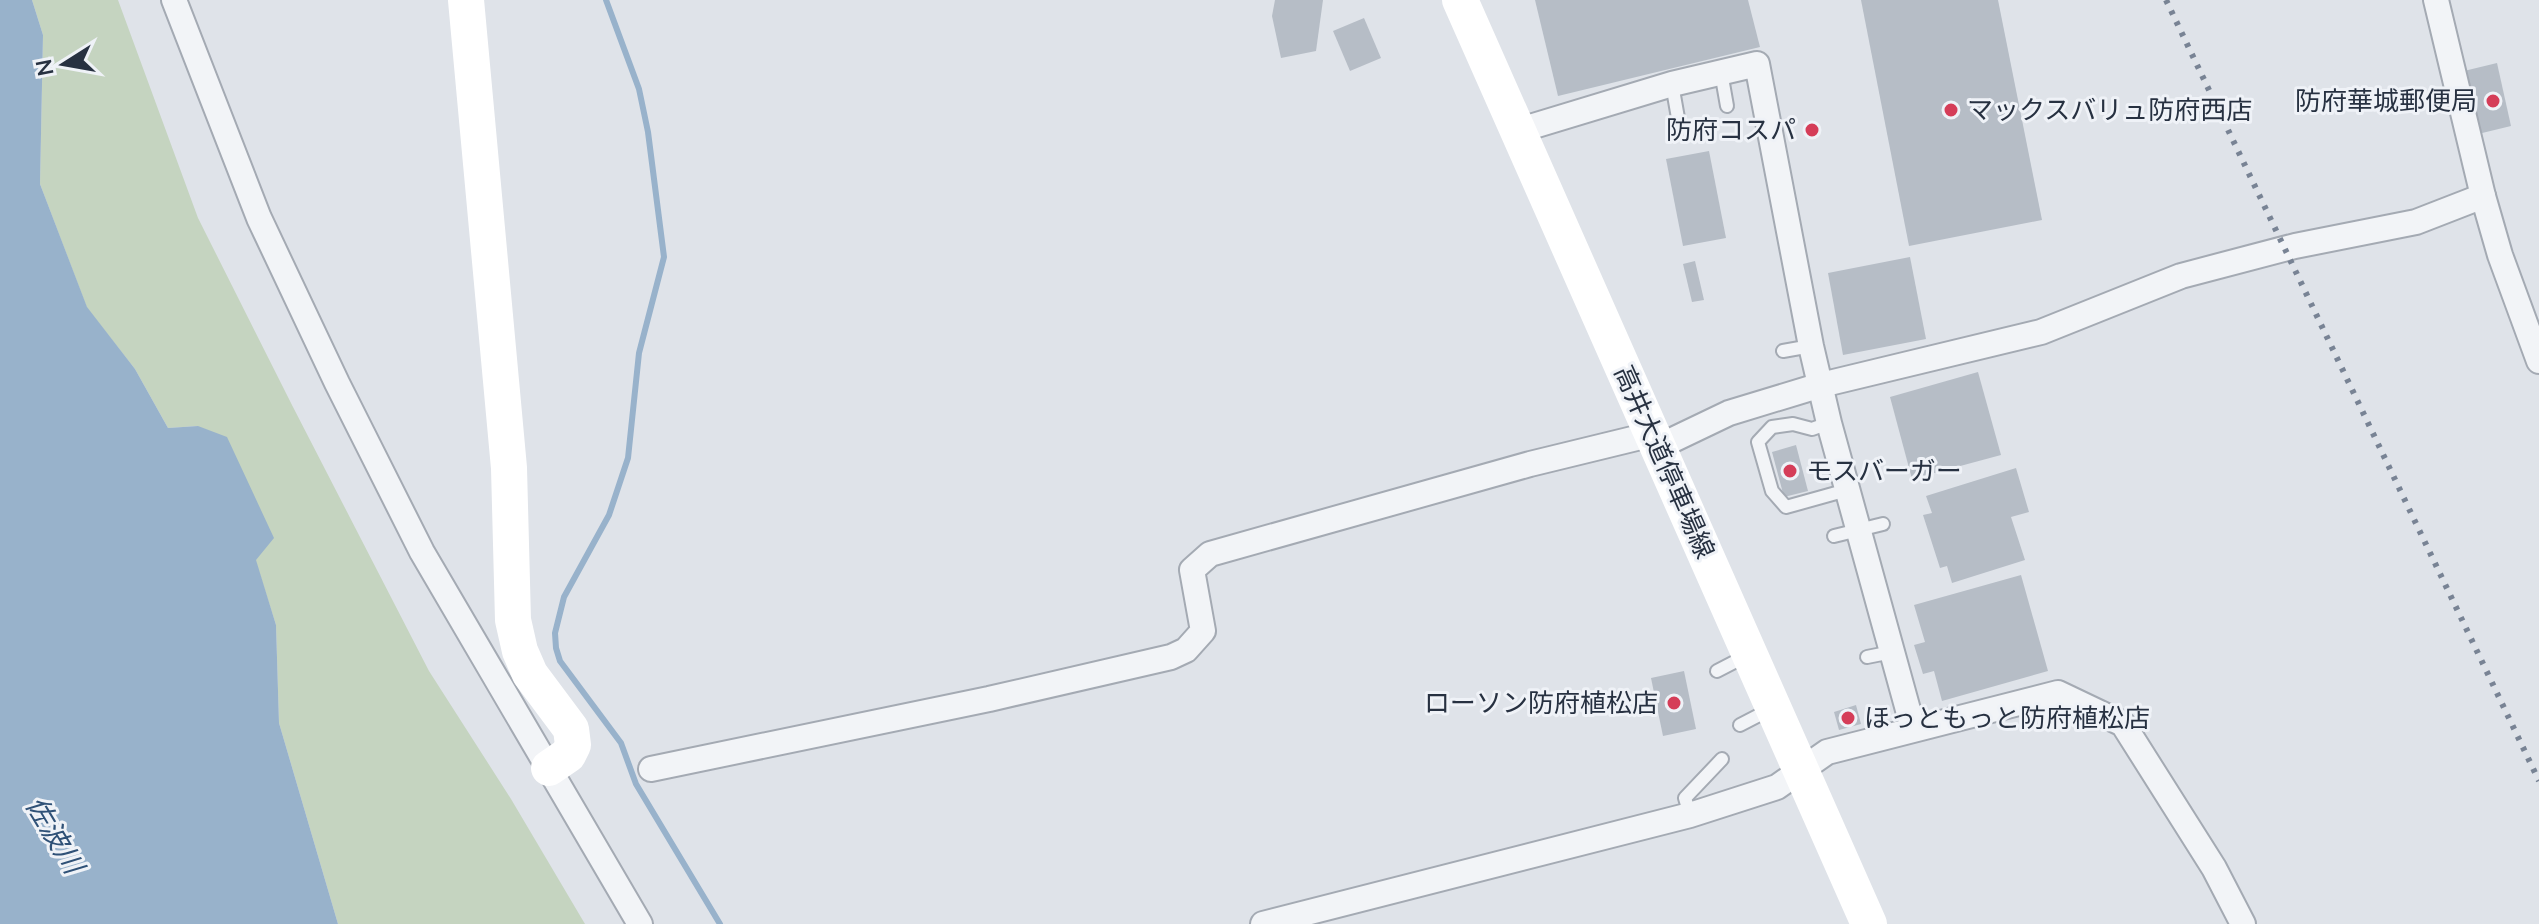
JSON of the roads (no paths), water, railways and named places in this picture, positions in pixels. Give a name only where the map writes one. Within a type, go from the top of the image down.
[{"type":"main road","points":[[466,0],[509,468],[513,620],[520,651],[530,674],[571,729],[573,745],[568,755],[549,768]]},
{"type":"main road","name":"高井大道停車場線","points":[[1460,0],[1869,924]]},
{"type":"street","points":[[174,0],[259,218],[422,552],[640,924]]},
{"type":"street","points":[[2436,0],[2483,196],[2500,255],[2539,361]]},
{"type":"street","points":[[1517,131],[1672,84],[1757,64],[1811,346],[1829,423],[1913,728]]},
{"type":"street","points":[[651,769],[989,699],[1171,657],[1186,650],[1203,631],[1192,570],[1210,554],[1530,464],[1655,440],[1821,385],[2041,332],[2181,276],[2295,246],[2416,222],[2483,196]]},
{"type":"street","points":[[1263,924],[1690,815],[1777,787],[1827,752],[2058,693],[2123,724],[2214,868],[2243,924]]},
{"type":"lane","points":[[1721,72],[1727,106]]},
{"type":"lane","points":[[1672,84],[1678,118]]},
{"type":"lane","points":[[1783,351],[1811,346]]},
{"type":"lane","points":[[1829,423],[1812,429],[1793,424],[1772,427],[1758,442],[1772,491],[1786,507],[1847,490]]},
{"type":"lane","points":[[1834,536],[1883,524]]},
{"type":"lane","points":[[1867,657],[1892,652]]},
{"type":"lane","points":[[1717,671],[1749,655]]},
{"type":"lane","points":[[1740,725],[1772,708]]},
{"type":"lane","points":[[1690,815],[1685,798],[1722,759]]},
{"type":"water","name":"佐波川","points":[[0,0],[32,0],[43,35],[40,184],[87,307],[135,369],[168,428],[198,426],[227,437],[274,538],[256,560],[276,625],[279,723],[338,924],[0,924]]},
{"type":"waterway","points":[[606,0],[639,89],[648,132],[664,257],[639,353],[628,458],[609,515],[564,597],[555,633],[556,648],[560,661],[621,743],[636,784],[720,924]]},
{"type":"railway","points":[[2166,0],[2539,781]]},
{"type":"place","name":"防府華城郵便局","points":[[2493,101]]},
{"type":"place","name":"マックスバリュ防府西店","points":[[1951,110]]},
{"type":"place","name":"防府コスパ","points":[[1812,130]]},
{"type":"place","name":"モスバーガー","points":[[1790,471]]},
{"type":"place","name":"ローソン防府植松店","points":[[1674,703]]},
{"type":"place","name":"ほっともっと防府植松店","points":[[1848,718]]}]
